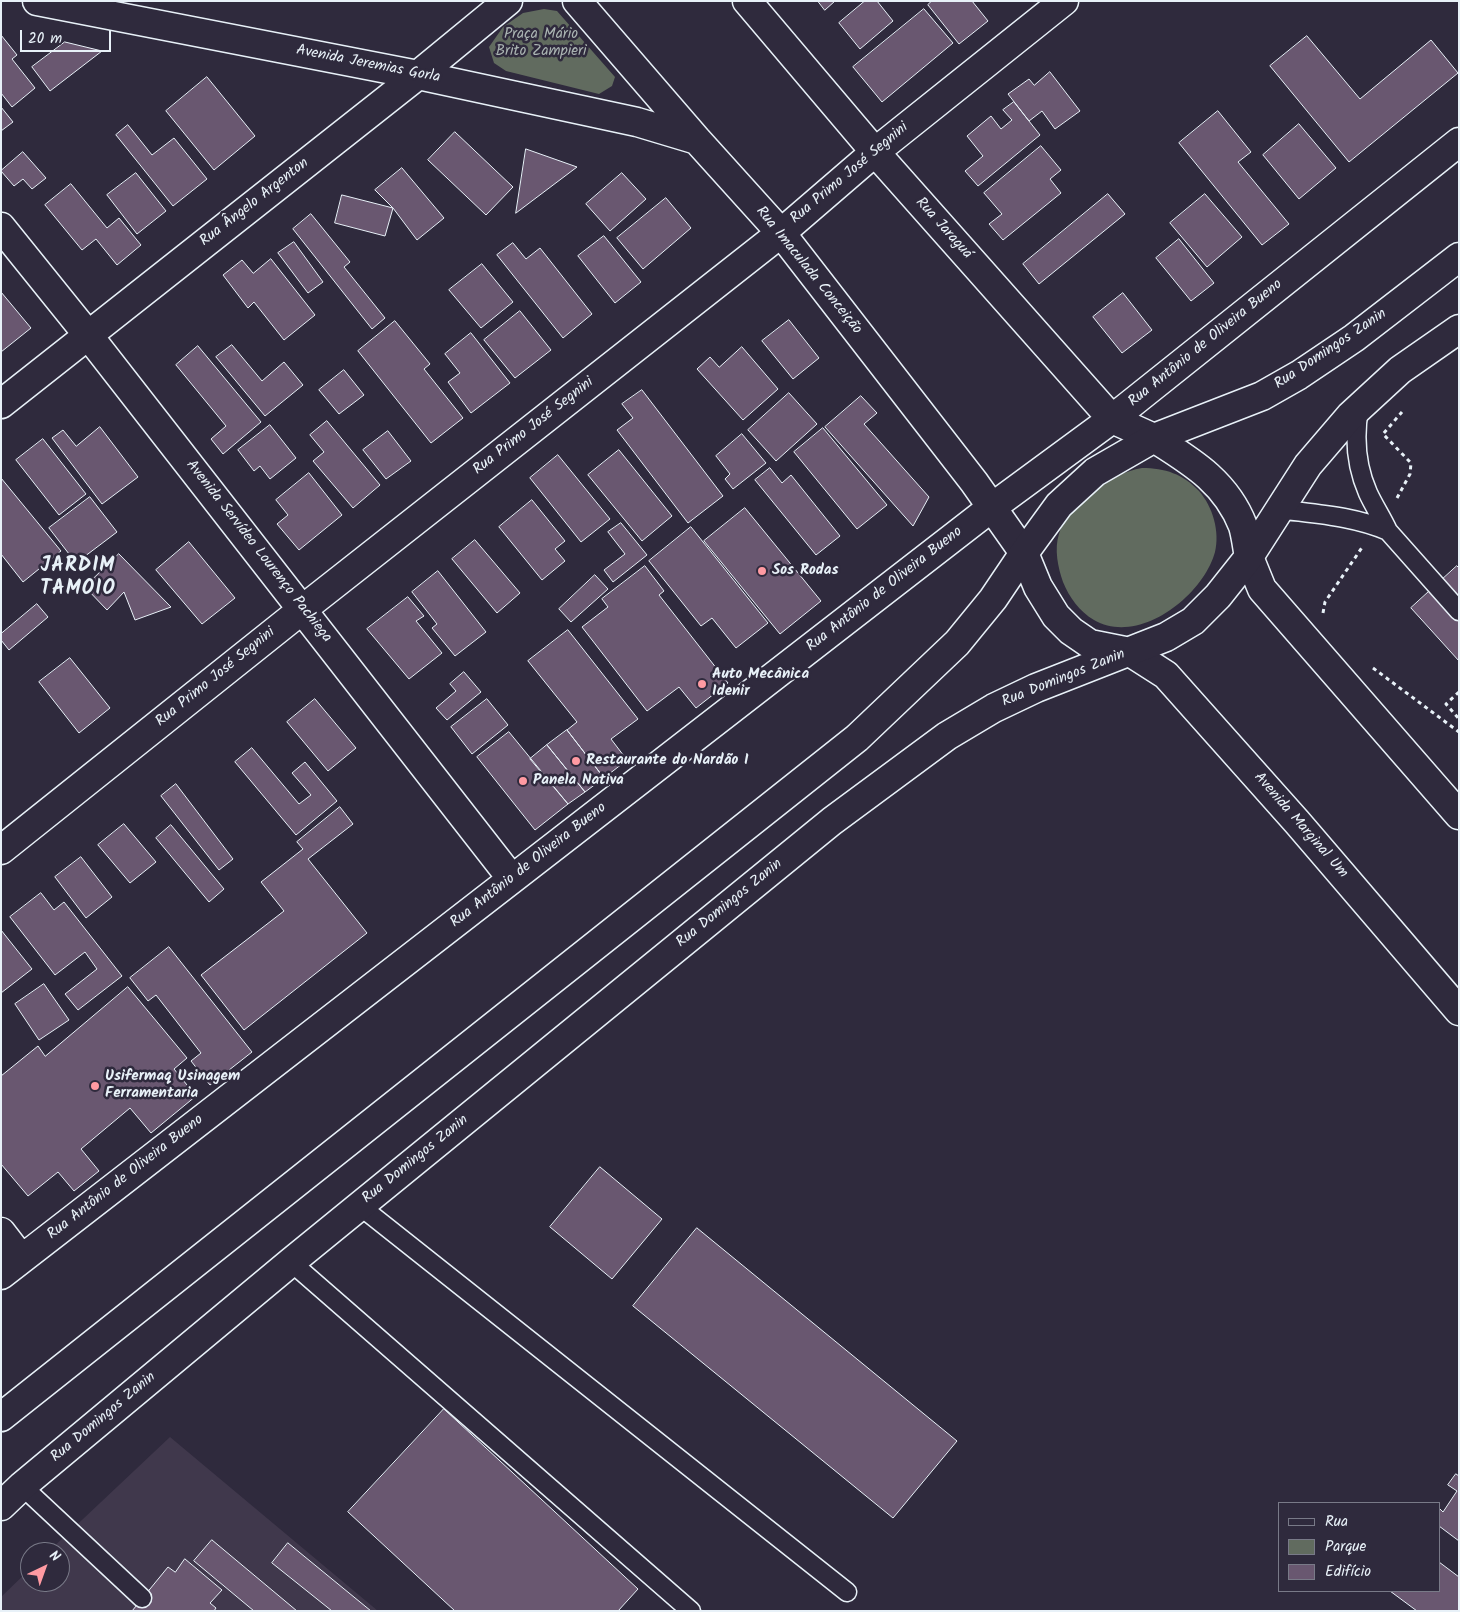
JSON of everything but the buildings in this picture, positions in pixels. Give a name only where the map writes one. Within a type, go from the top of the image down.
[{"type":"street","name":"Avenida Jeremias Gorla","points":[[37,1],[418,75],[637,122],[697,140]]},
{"type":"street","name":"Rua Ângelo Argenton","points":[[1,404],[418,75],[508,1]]},
{"type":"street","name":"Rua Imaculada Conceição","points":[[577,1],[697,140],[780,232],[974,482],[1024,553],[1038,587],[1056,616],[1071,631],[1090,644],[1130,652]]},
{"type":"street","name":"Rua Jaraguá","points":[[747,1],[875,152],[1112,419],[1154,438],[1210,476],[1228,499],[1243,527],[1249,557]]},
{"type":"street","name":"Rua Primo José Segnini","points":[[1,850],[780,232],[875,152],[1064,1]]},
{"type":"street","name":"Rua Antônio de Oliveira Bueno","points":[[11,1267],[992,508],[1112,419],[1459,142]]},
{"type":"street","name":"Avenida Servídeo Lourenço Pachiega","points":[[1,227],[88,335],[512,878]]},
{"type":"street","name":"Rua Domingos Zanin","points":[[1,1417],[857,738],[957,643],[993,599],[1059,505],[1095,472],[1154,438],[1262,396],[1300,375],[1354,338],[1459,257]]},
{"type":"street","name":"Rua Domingos Zanin","points":[[1,1506],[22,1486],[292,1262],[832,821],[947,736],[994,708],[1036,688],[1166,637],[1192,621],[1218,596],[1249,557],[1278,509],[1308,465],[1350,416],[1400,370],[1459,329]]},
{"type":"street","points":[[1249,557],[1262,590],[1459,815]]},
{"type":"street","name":"Avenida Marginal Um","points":[[1130,652],[1166,675],[1297,822],[1459,1011]]},
{"type":"street","points":[[1,1232],[11,1267]]},
{"type":"lane","points":[[1359,408],[1356,429],[1358,460],[1368,492],[1388,531],[1459,611]]},
{"type":"lane","points":[[1278,509],[1341,518],[1377,526],[1388,531]]},
{"type":"lane","points":[[360,1206],[847,1592]]},
{"type":"lane","points":[[292,1262],[691,1611]]},
{"type":"lane","points":[[22,1486],[142,1598]]},
{"type":"path","points":[[1459,692],[1446,704],[1459,719]]},
{"type":"shaded area","points":[[170,1437],[378,1611],[1,1611],[1,1597],[20,1579],[20,1592],[70,1592],[70,1542],[59,1542]]},
{"type":"green space","name":"Praça Mário Brito Zampieri","points":[[544,9],[557,11],[615,77],[612,86],[599,94],[506,71],[494,63],[489,47],[503,27],[523,13]]},
{"type":"green space","points":[[1142,468],[1158,469],[1173,473],[1187,480],[1199,491],[1212,512],[1217,536],[1215,552],[1208,569],[1197,585],[1183,600],[1167,612],[1149,622],[1130,627],[1112,626],[1089,617],[1068,593],[1057,558],[1059,534],[1072,510],[1092,491],[1117,476]]},
{"type":"place","name":"Sos Rodas","points":[[762,571]]},
{"type":"place","name":"Auto Mecânica Idenir","points":[[702,684]]},
{"type":"place","name":"Restaurante do Nardão I","points":[[576,761]]},
{"type":"place","name":"Panela Nativa","points":[[523,781]]},
{"type":"place","name":"Usifermaq Usinagem Ferramentaria","points":[[95,1086]]},
{"type":"district","name":"JARDIM TAMOIO","points":[[78,580]]}]
